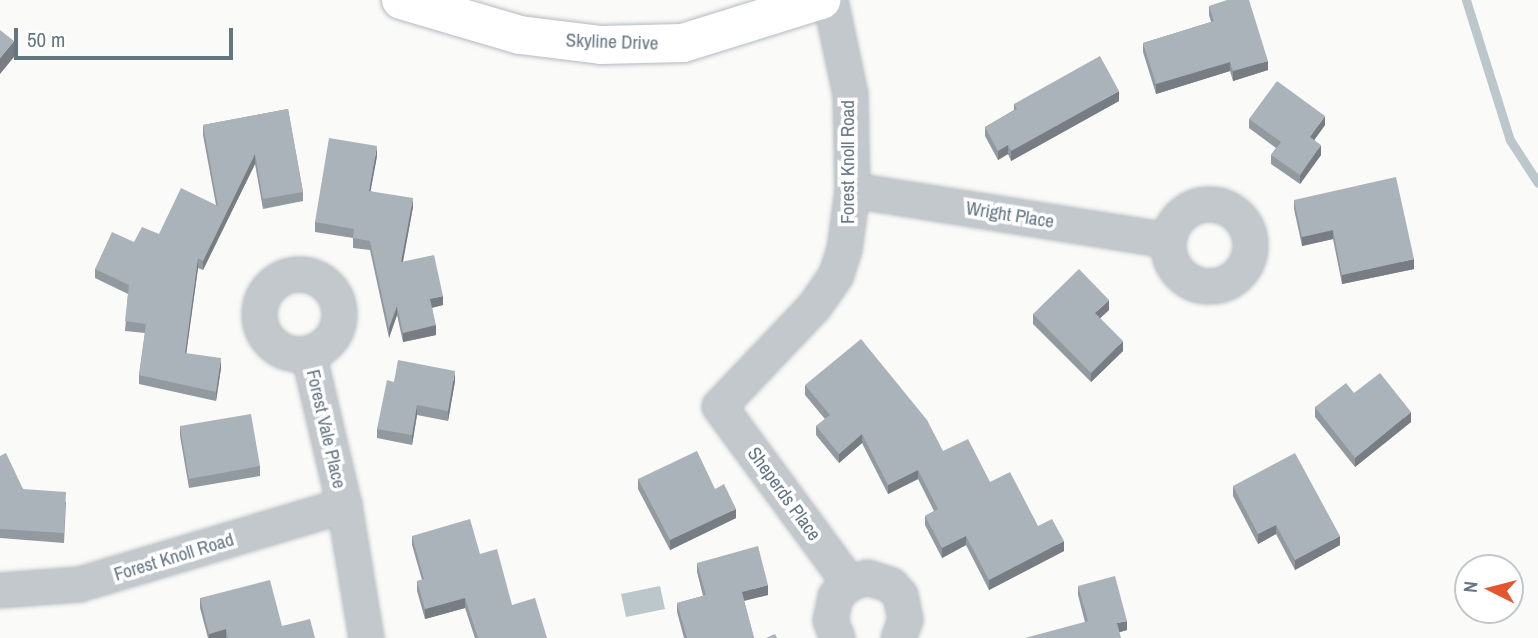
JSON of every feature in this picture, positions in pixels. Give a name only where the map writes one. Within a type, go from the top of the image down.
[{"type":"street","name":"Skyline Drive","points":[[401,0],[520,35],[601,46],[683,43],[821,0]]},
{"type":"street","name":"Forest Knoll Road","points":[[719,406],[814,306],[835,276],[851,220],[850,94],[830,0]]},
{"type":"street","name":"Wright Place","points":[[852,190],[1168,240]]},
{"type":"street","name":"Forest Vale Place","points":[[308,353],[344,505],[366,638]]},
{"type":"street","name":"Sheperds Place","points":[[719,406],[849,583]]},
{"type":"street","name":"Forest Knoll Road","points":[[0,590],[79,584],[344,505]]},
{"type":"street","points":[[837,638],[830,620],[835,596],[849,583],[867,577],[879,579],[900,595],[905,619],[898,638]]},
{"type":"shaded area","points":[[660,586],[665,609],[626,617],[621,594]]},
{"type":"building","points":[[1227,0],[1249,0],[1268,61],[1233,71],[1230,62],[1156,84],[1143,43],[1214,21],[1209,6]]},
{"type":"building","points":[[0,30],[14,41],[0,58]]},
{"type":"building","points":[[1100,56],[1119,91],[1011,151],[1008,145],[998,151],[985,127],[1017,109],[1014,104]]},
{"type":"building","points":[[1277,81],[1325,116],[1310,137],[1321,145],[1300,175],[1271,155],[1281,142],[1249,119]]},
{"type":"building","points":[[288,109],[303,192],[263,199],[255,154],[203,261],[198,258],[185,353],[221,358],[216,392],[139,375],[146,324],[125,321],[129,285],[95,269],[112,232],[134,242],[142,227],[159,234],[181,188],[218,206],[203,125]]},
{"type":"building","points":[[329,138],[377,146],[369,191],[413,198],[401,262],[434,255],[443,296],[430,299],[436,325],[403,333],[397,306],[389,328],[370,241],[353,238],[354,229],[315,222]]},
{"type":"building","points":[[1396,177],[1414,259],[1342,275],[1333,230],[1302,237],[1294,200]]},
{"type":"building","points":[[1079,269],[1109,300],[1095,313],[1123,341],[1091,373],[1033,314]]},
{"type":"building","points":[[861,339],[927,420],[943,451],[968,439],[990,482],[1010,472],[1038,526],[1052,519],[1064,541],[989,580],[966,536],[942,548],[925,516],[938,509],[918,470],[888,485],[862,434],[839,454],[816,426],[830,415],[805,385]]},
{"type":"building","points":[[398,360],[455,371],[448,411],[417,405],[412,435],[377,429],[387,380],[394,382]]},
{"type":"building","points":[[1380,373],[1411,412],[1355,458],[1315,407],[1346,383],[1354,393]]},
{"type":"building","points":[[251,414],[260,466],[189,479],[180,426]]},
{"type":"building","points":[[697,451],[715,489],[724,484],[736,509],[670,540],[638,479]]},
{"type":"building","points":[[6,453],[23,489],[66,492],[64,533],[0,529],[0,456]]},
{"type":"building","points":[[1295,453],[1340,536],[1295,560],[1276,525],[1258,534],[1233,486]]},
{"type":"building","points":[[470,519],[480,554],[497,549],[512,605],[535,598],[547,638],[478,638],[465,598],[425,609],[417,581],[424,579],[412,536]]},
{"type":"building","points":[[758,546],[768,585],[742,592],[754,638],[687,638],[677,603],[706,595],[697,563]]},
{"type":"building","points":[[1115,576],[1127,621],[1117,623],[1121,638],[1025,638],[1088,621],[1078,586]]},
{"type":"building","points":[[270,580],[282,626],[310,619],[315,638],[228,638],[226,629],[209,634],[200,598]]},
{"type":"waterway","points":[[1466,0],[1510,140],[1538,183]]}]
